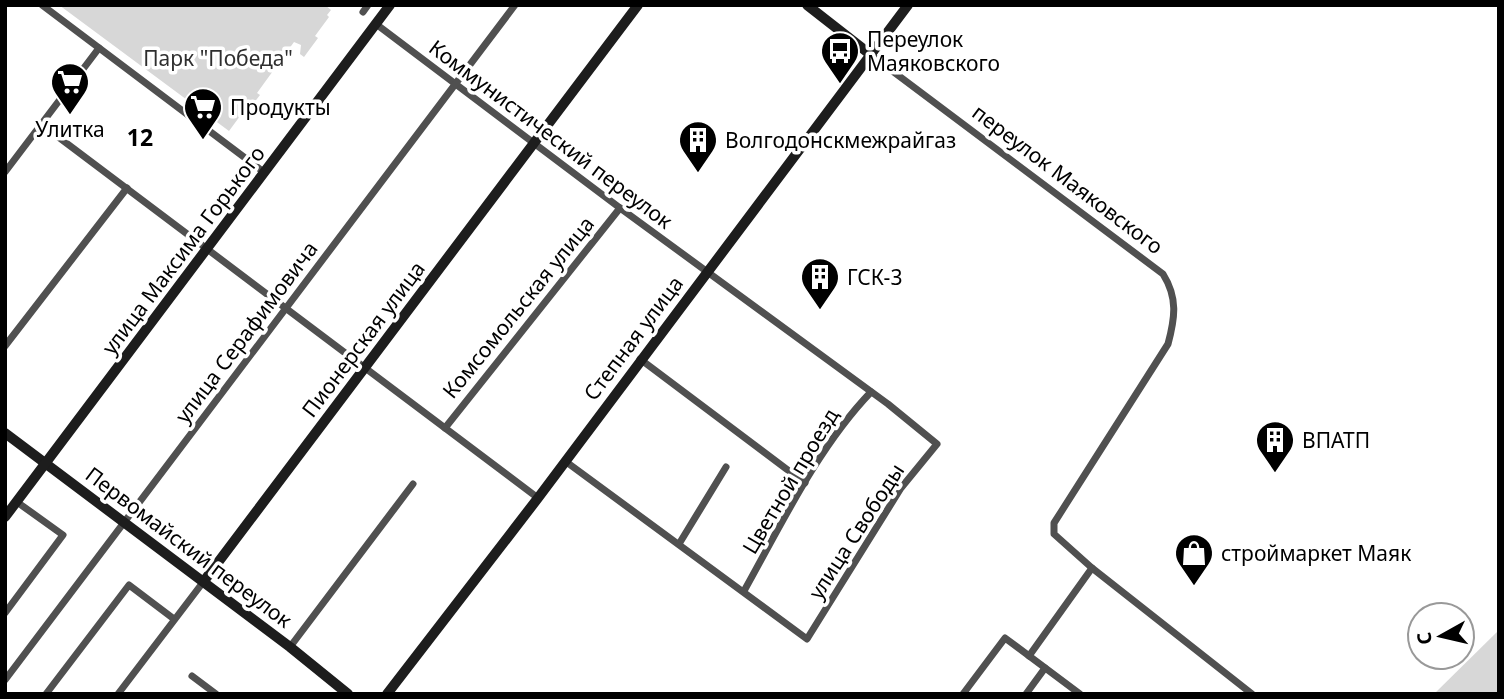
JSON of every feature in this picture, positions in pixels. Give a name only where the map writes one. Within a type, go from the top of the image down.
[{"type":"street","points":[[42,5],[265,173]]},
{"type":"street","points":[[363,12],[368,5]]},
{"type":"street","name":"улица Максима Горького","points":[[5,517],[390,5]]},
{"type":"street","name":"улица Серафимовича","points":[[5,681],[515,5]]},
{"type":"street","name":"Пионерская улица","points":[[118,694],[638,5]]},
{"type":"street","name":"переулок Маяковского","points":[[807,5],[1163,274],[1170,285],[1175,310],[1168,344],[1054,523],[1054,534],[1092,568],[1252,694]]},
{"type":"street","name":"Степная улица","points":[[387,694],[538,498],[908,5]]},
{"type":"street","name":"Коммунистический переулок","points":[[376,24],[937,444]]},
{"type":"street","points":[[5,172],[99,48]]},
{"type":"street","points":[[41,124],[538,498]]},
{"type":"street","points":[[5,346],[127,188]]},
{"type":"street","name":"Комсомольская улица","points":[[445,428],[620,208]]},
{"type":"street","points":[[640,359],[805,483]]},
{"type":"street","name":"Цветной проезд","points":[[744,591],[805,483],[853,410],[871,392]]},
{"type":"street","name":"Первомайский переулок","points":[[5,433],[204,581],[348,694]]},
{"type":"street","name":"улица Свободы","points":[[744,591],[807,639],[901,488],[937,444]]},
{"type":"street","points":[[565,461],[744,591]]},
{"type":"street","points":[[679,544],[726,467]]},
{"type":"street","points":[[290,647],[413,484]]},
{"type":"street","points":[[5,613],[63,535],[17,502]]},
{"type":"street","points":[[1029,656],[1092,568]]},
{"type":"street","points":[[46,694],[129,585],[174,619]]},
{"type":"street","points":[[963,694],[1005,638],[1080,694]]},
{"type":"street","points":[[1026,694],[1045,668]]},
{"type":"street","points":[[192,676],[216,694]]},
{"type":"green space","name":"Парк \"Победа\"","points":[[59,5],[325,5],[331,10],[315,36],[318,38],[304,57],[300,54],[301,45],[294,42],[257,93],[260,95],[249,109],[246,108],[229,131]]},
{"type":"green space","points":[[1499,630],[1499,694],[1434,694],[1457,671],[1476,671],[1476,653]]},
{"type":"place","name":"Переулок Маяковского","points":[[840,85]]},
{"type":"place","name":"Улитка","points":[[70,116]]},
{"type":"place","name":"Продукты","points":[[203,141]]},
{"type":"place","name":"Волгодонскмежрайгаз","points":[[698,174]]},
{"type":"place","name":"ГСК-3","points":[[820,311]]},
{"type":"place","name":"ВПАТП","points":[[1275,474]]},
{"type":"place","name":"строймаркет Маяк","points":[[1194,587]]},
{"type":"district","name":"12","points":[[140,137]]}]
